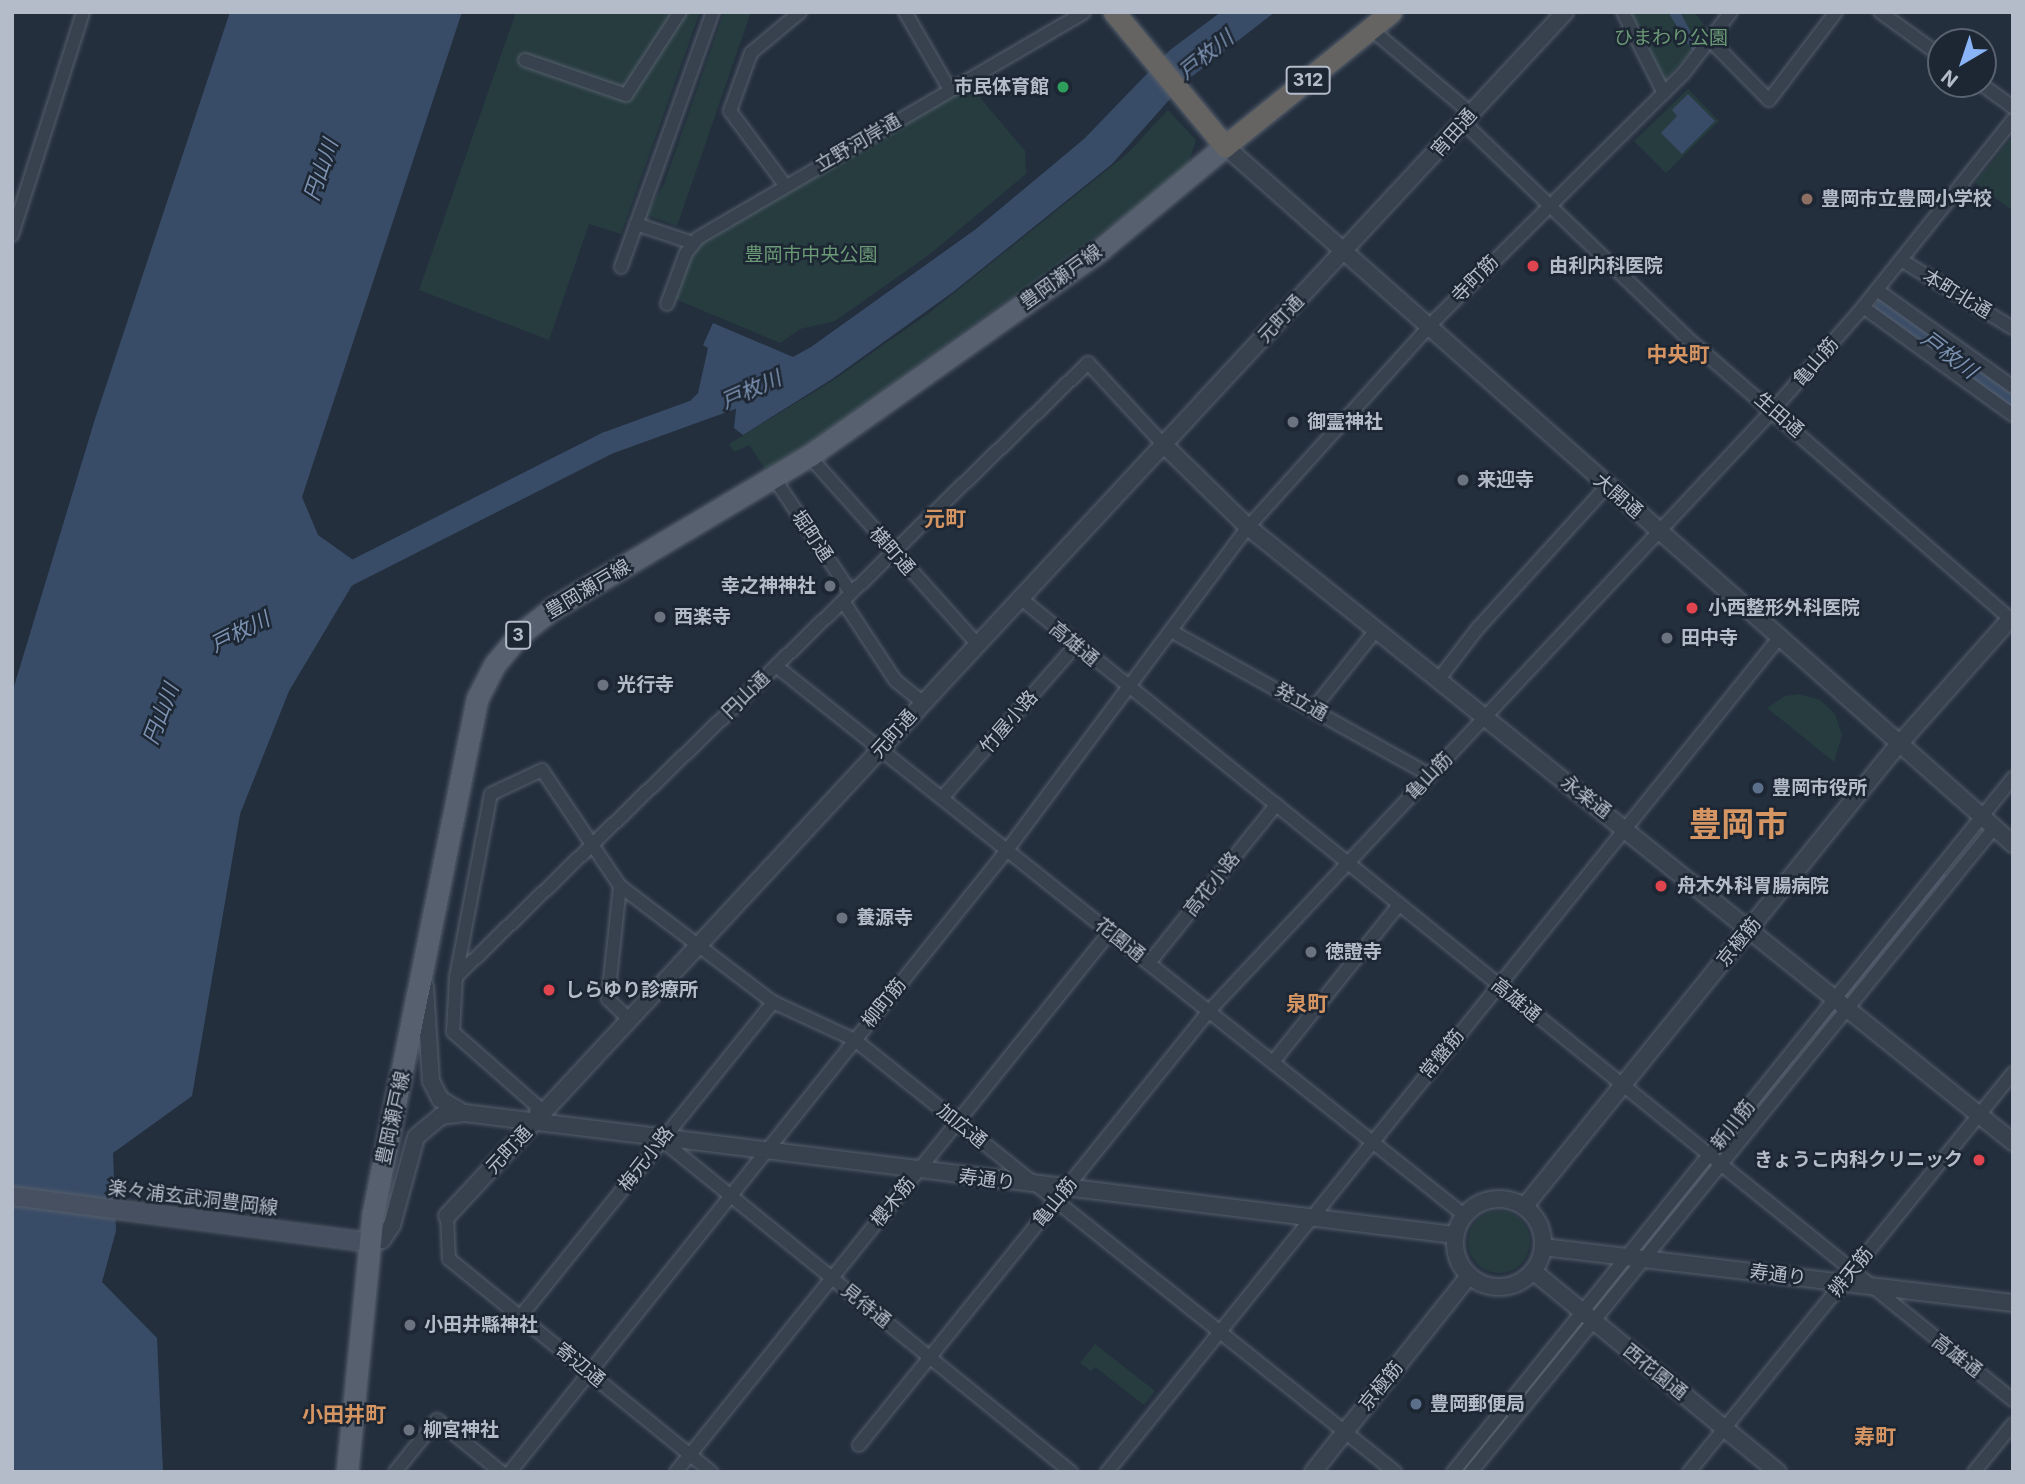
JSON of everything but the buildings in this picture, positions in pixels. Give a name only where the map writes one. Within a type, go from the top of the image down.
[{"type":"highway","points":[[1114,12],[1225,146]]},
{"type":"highway","name":"312","points":[[1225,146],[1391,12]]},
{"type":"main road","name":"豊岡瀬戸線","points":[[346,1472],[360,1241],[424,969],[477,699],[495,664],[520,634],[552,609],[809,456],[1101,248],[1225,146]]},
{"type":"main road","name":"楽々浦玄武洞豊岡線","points":[[12,1196],[360,1241]]},
{"type":"street","points":[[12,235],[83,12]]},
{"type":"street","points":[[525,60],[626,96],[680,12]]},
{"type":"street","points":[[621,267],[713,12]]},
{"type":"street","points":[[785,186],[729,113],[751,53],[800,12]]},
{"type":"street","points":[[905,12],[950,90]]},
{"type":"street","name":"立野河岸通","points":[[692,243],[1084,12]]},
{"type":"street","name":"宵田通","points":[[1343,253],[1565,12]]},
{"type":"street","points":[[1623,12],[1664,93]]},
{"type":"street","name":"寺町筋","points":[[1248,527],[1428,328],[1549,204],[1664,93],[1731,12]]},
{"type":"street","points":[[1710,40],[1769,100],[1836,12]]},
{"type":"street","points":[[1880,12],[1927,46]]},
{"type":"street","name":"生田通","points":[[1371,29],[1468,119],[1549,204],[1686,337],[2012,619]]},
{"type":"street","points":[[1997,96],[2013,107]]},
{"type":"street","name":"亀山筋","points":[[859,1445],[1209,1011],[1773,410],[1863,307],[2013,120]]},
{"type":"street","name":"大開通","points":[[1225,146],[2013,844]]},
{"type":"street","points":[[636,224],[692,243],[667,304]]},
{"type":"street","name":"元町通","points":[[447,1216],[527,1122],[629,1019],[1343,253]]},
{"type":"street","name":"本町北通","points":[[1901,260],[2013,328]]},
{"type":"street","points":[[1877,290],[2013,387]]},
{"type":"street","points":[[1863,307],[2013,415]]},
{"type":"street","name":"円山通","points":[[456,977],[1088,363],[1164,445]]},
{"type":"street","name":"永楽通","points":[[1164,445],[1248,527],[1626,828],[2013,1142]]},
{"type":"street","name":"横町通","points":[[809,456],[977,644]]},
{"type":"street","name":"堀町通","points":[[774,478],[895,680],[923,703]]},
{"type":"street","points":[[1438,680],[1478,628],[1607,486]]},
{"type":"street","name":"柳町筋","points":[[510,1472],[1007,850],[1248,527]]},
{"type":"street","name":"高雄通","points":[[1020,598],[1075,646],[1714,1159],[1847,1277]]},
{"type":"street","name":"京極筋","points":[[1524,1207],[1900,744],[2012,619]]},
{"type":"street","points":[[1313,709],[1376,630]]},
{"type":"street","name":"発立通","points":[[1171,631],[1430,775]]},
{"type":"street","name":"常盤筋","points":[[1107,1472],[1779,638]]},
{"type":"street","name":"竹屋小路","points":[[942,798],[1075,646]]},
{"type":"street","name":"花園通","points":[[776,666],[1464,1214]]},
{"type":"street","name":"加広通","points":[[456,977],[491,794],[542,770],[589,846],[620,886],[700,943],[773,1002],[855,1040],[1036,1186]]},
{"type":"street","name":"新川筋","points":[[1471,1472],[1588,1317],[1627,1256],[1714,1159],[1840,1002],[2013,778]]},
{"type":"street","name":"高花小路","points":[[1149,963],[1276,805]]},
{"type":"street","name":"新川筋","points":[[1840,1002],[1994,828]]},
{"type":"street","points":[[620,886],[608,999],[629,1019]]},
{"type":"street","points":[[1273,1062],[1399,905]]},
{"type":"street","name":"櫻木筋","points":[[676,1472],[1110,932]]},
{"type":"street","points":[[424,969],[431,1081],[445,1104],[465,1113]]},
{"type":"street","points":[[456,977],[453,1032],[537,1106],[527,1122]]},
{"type":"street","name":"梅元小路","points":[[520,1317],[773,1002]]},
{"type":"street","name":"辨天筋","points":[[1689,1472],[2013,1073]]},
{"type":"street","points":[[360,1241],[382,1240],[392,1225],[415,1137],[441,1116],[465,1113]]},
{"type":"street","name":"寿通り","points":[[465,1113],[1036,1186],[1060,1196],[1310,1217],[1455,1235]]},
{"type":"street","name":"見待通","points":[[662,1140],[1071,1472]]},
{"type":"street","name":"新川筋","points":[[1453,1472],[1588,1317],[1644,1259],[1714,1159]]},
{"type":"street","points":[[1060,1196],[1219,1332],[1395,1472]]},
{"type":"street","points":[[1493,1199],[1524,1207],[1539,1224],[1543,1247],[1533,1271],[1519,1282],[1502,1287],[1469,1276],[1455,1253],[1455,1235],[1464,1214],[1493,1199]]},
{"type":"street","name":"寄辺通","points":[[447,1216],[449,1259],[711,1472]]},
{"type":"street","name":"寿通り","points":[[1543,1247],[1847,1277],[1869,1286],[2013,1303]]},
{"type":"street","name":"西花園通","points":[[1533,1271],[1778,1472]]},
{"type":"street","name":"京極筋","points":[[1312,1472],[1469,1276]]},
{"type":"street","name":"高雄通","points":[[1869,1286],[2013,1400]]},
{"type":"street","points":[[395,1472],[437,1420],[501,1472]]},
{"type":"street","points":[[1974,1472],[2013,1424]]},
{"type":"green space","points":[[516,12],[700,12],[621,234],[589,224],[549,340],[419,290]]},
{"type":"green space","points":[[724,12],[751,12],[677,226],[646,215],[664,184]]},
{"type":"green space","name":"ひまわり公園","points":[[1628,12],[1694,12],[1706,27],[1704,38],[1664,81]]},
{"type":"green space","name":"豊岡市中央公園","points":[[974,83],[982,100],[1025,151],[1026,174],[930,254],[835,321],[800,329],[780,343],[675,299],[691,253],[698,244]]},
{"type":"green space","points":[[1688,89],[1719,121],[1666,173],[1634,141]]},
{"type":"green space","points":[[1168,110],[1196,140],[1188,165],[1126,215],[802,448],[765,469],[749,445],[734,452],[729,444],[832,381],[929,313],[1127,154]]},
{"type":"green space","points":[[2013,136],[2013,211],[1975,183]]},
{"type":"green space","points":[[1799,694],[1820,700],[1835,714],[1842,735],[1834,762],[1767,708],[1785,696]]},
{"type":"green space","points":[[1493,1211],[1505,1211],[1521,1220],[1528,1230],[1528,1254],[1521,1264],[1505,1273],[1493,1273],[1482,1268],[1473,1259],[1468,1248],[1468,1236],[1473,1225],[1482,1216]]},
{"type":"green space","points":[[1095,1344],[1155,1391],[1144,1405],[1095,1367],[1091,1371],[1080,1363]]},
{"type":"water","name":"円山川","points":[[230,12],[462,12],[302,497],[318,535],[363,567],[289,691],[240,814],[192,1096],[113,1153],[116,1231],[102,1282],[157,1338],[163,1472],[12,1472],[12,693],[95,419]]},
{"type":"water","points":[[1221,12],[1275,12],[1186,81],[1112,164],[953,292],[832,379],[743,435],[734,428],[737,401],[722,397],[696,410],[691,400],[698,393],[708,348],[703,345],[713,323],[793,357],[811,347],[976,229],[1084,139],[1170,50]]},
{"type":"water","points":[[1668,12],[1680,12],[1698,45],[1693,52]]},
{"type":"water","points":[[1688,94],[1715,121],[1682,154],[1661,133],[1677,116],[1672,110]]},
{"type":"waterway","name":"戸枚川","points":[[1886,308],[2013,402]]},
{"type":"waterway","name":"戸枚川","points":[[336,580],[606,443],[760,387]]},
{"type":"waterway","points":[[1843,999],[1943,876]]},
{"type":"waterway","points":[[1816,1032],[1838,1005]]},
{"type":"waterway","points":[[1638,1253],[1791,1062]]},
{"type":"waterway","points":[[1590,1313],[1631,1261]]},
{"type":"waterway","points":[[1462,1472],[1585,1319]]},
{"type":"place","name":"市民体育館","points":[[1063,87]]},
{"type":"place","name":"豊岡市立豊岡小学校","points":[[1807,199]]},
{"type":"place","name":"由利内科医院","points":[[1533,266]]},
{"type":"place","name":"御霊神社","points":[[1293,422]]},
{"type":"place","name":"来迎寺","points":[[1463,480]]},
{"type":"place","name":"幸之神神社","points":[[830,586]]},
{"type":"place","name":"小西整形外科医院","points":[[1692,608]]},
{"type":"place","name":"西楽寺","points":[[660,617]]},
{"type":"place","name":"田中寺","points":[[1667,638]]},
{"type":"place","name":"光行寺","points":[[603,685]]},
{"type":"place","name":"豊岡市役所","points":[[1758,788]]},
{"type":"place","name":"舟木外科胃腸病院","points":[[1661,886]]},
{"type":"place","name":"養源寺","points":[[842,918]]},
{"type":"place","name":"徳證寺","points":[[1311,952]]},
{"type":"place","name":"しらゆり診療所","points":[[549,990]]},
{"type":"place","name":"きょうこ内科クリニック","points":[[1979,1160]]},
{"type":"place","name":"小田井縣神社","points":[[410,1325]]},
{"type":"place","name":"豊岡郵便局","points":[[1416,1404]]},
{"type":"place","name":"柳宮神社","points":[[409,1430]]},
{"type":"district","name":"中央町","points":[[1678,355]]},
{"type":"district","name":"元町","points":[[945,519]]},
{"type":"district","name":"豊岡市","points":[[1738,825]]},
{"type":"district","name":"泉町","points":[[1307,1004]]},
{"type":"district","name":"小田井町","points":[[344,1415]]},
{"type":"district","name":"寿町","points":[[1875,1437]]}]
